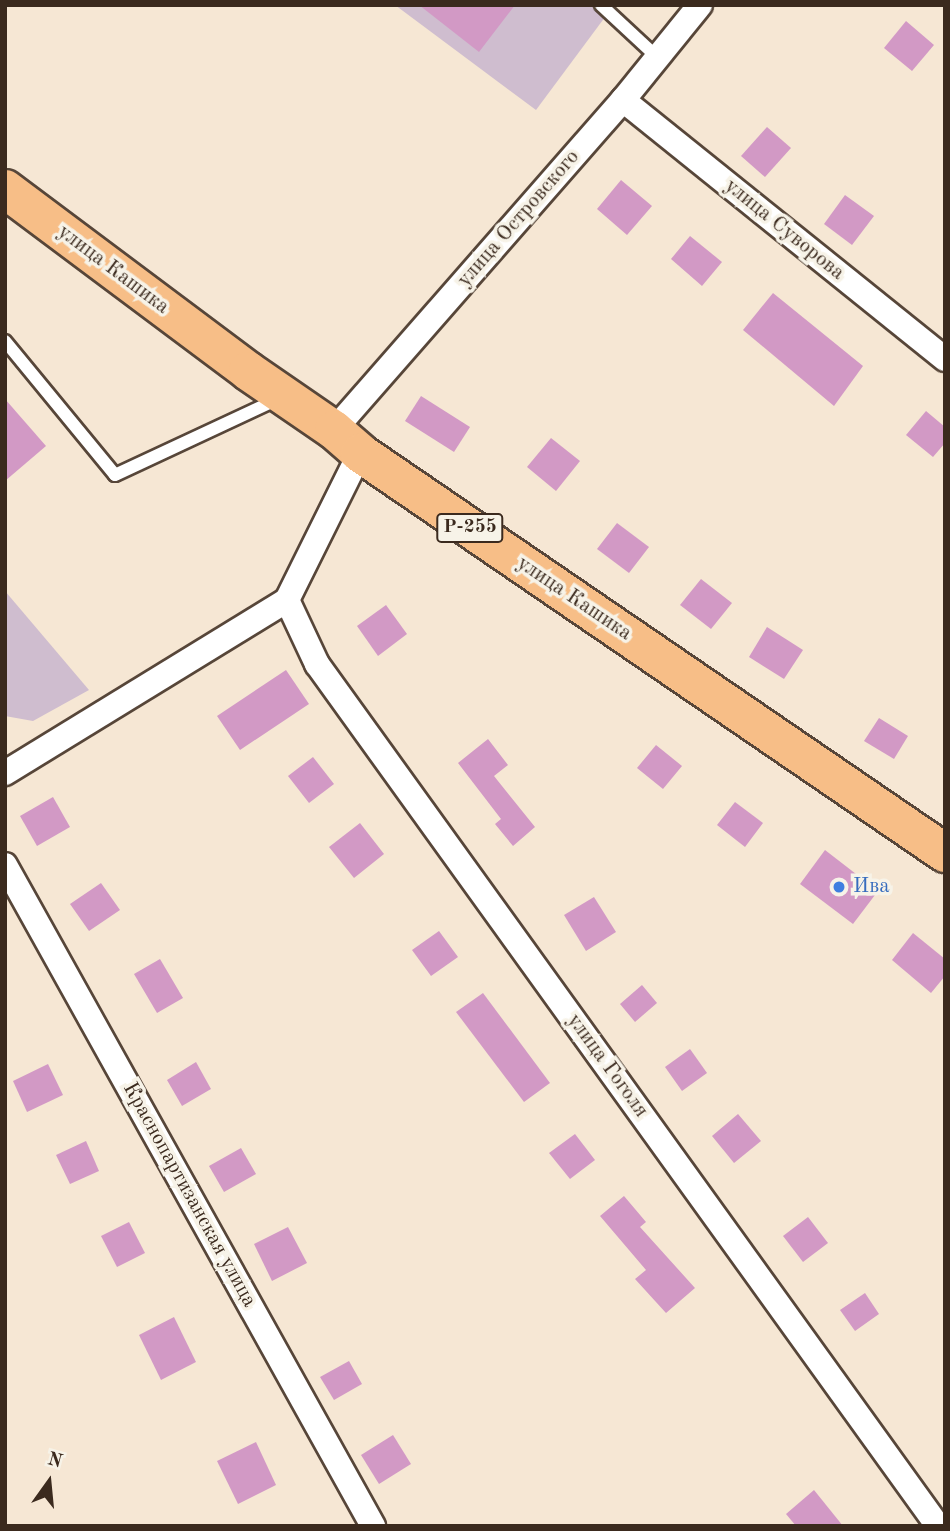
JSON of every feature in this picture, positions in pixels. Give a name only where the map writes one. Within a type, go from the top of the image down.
[{"type":"highway","name":"улица Кашика","points":[[5,189],[347,442],[945,853]]},
{"type":"street","name":"улица Островского","points":[[287,600],[347,442],[700,5]]},
{"type":"street","name":"улица Суворова","points":[[623,100],[945,359]]},
{"type":"street","points":[[5,773],[287,600]]},
{"type":"street","name":"улица Гоголя","points":[[287,600],[317,664],[934,1519]]},
{"type":"street","name":"Краснопартизанская улица","points":[[5,865],[373,1526]]},
{"type":"lane","points":[[601,5],[658,58]]},
{"type":"lane","points":[[5,341],[115,475],[284,396]]},
{"type":"shaded area","points":[[395,5],[614,5],[536,110]]},
{"type":"shaded area","points":[[5,591],[89,690],[33,721],[5,716]]},
{"type":"building","points":[[419,5],[515,5],[479,52]]},
{"type":"building","points":[[906,21],[934,45],[912,71],[884,48]]},
{"type":"building","points":[[767,127],[791,148],[765,177],[741,156]]},
{"type":"building","points":[[621,180],[652,206],[627,235],[597,209]]},
{"type":"building","points":[[845,195],[874,216],[852,245],[824,224]]},
{"type":"building","points":[[690,236],[722,262],[702,286],[671,259]]},
{"type":"building","points":[[773,293],[863,366],[834,406],[743,330]]},
{"type":"building","points":[[421,396],[470,427],[454,452],[405,421]]},
{"type":"building","points":[[5,399],[46,446],[5,481]]},
{"type":"building","points":[[926,411],[945,427],[945,443],[933,457],[906,435]]},
{"type":"building","points":[[551,438],[580,461],[556,491],[527,467]]},
{"type":"building","points":[[617,523],[649,547],[629,573],[597,549]]},
{"type":"building","points":[[701,579],[732,603],[711,629],[680,605]]},
{"type":"building","points":[[386,605],[407,634],[378,656],[357,626]]},
{"type":"building","points":[[767,627],[803,650],[784,679],[749,657]]},
{"type":"building","points":[[286,670],[309,704],[240,750],[217,716]]},
{"type":"building","points":[[879,718],[908,736],[894,759],[864,741]]},
{"type":"building","points":[[488,739],[508,765],[494,776],[535,827],[513,846],[495,824],[501,819],[458,763]]},
{"type":"building","points":[[656,745],[682,766],[663,789],[637,768]]},
{"type":"building","points":[[313,757],[334,784],[309,803],[288,776]]},
{"type":"building","points":[[53,797],[70,827],[37,846],[20,816]]},
{"type":"building","points":[[735,802],[763,823],[745,847],[717,825]]},
{"type":"building","points":[[360,823],[384,854],[354,878],[329,847]]},
{"type":"building","name":"Ива","points":[[825,850],[878,891],[853,924],[800,884]]},
{"type":"building","points":[[101,883],[120,910],[89,931],[70,904]]},
{"type":"building","points":[[594,897],[616,932],[586,951],[564,915]]},
{"type":"building","points":[[439,931],[458,957],[431,976],[412,950]]},
{"type":"building","points":[[913,933],[945,959],[945,976],[931,993],[892,960]]},
{"type":"building","points":[[160,959],[183,998],[157,1013],[134,974]]},
{"type":"building","points":[[642,985],[657,1003],[635,1022],[620,1004]]},
{"type":"building","points":[[483,993],[550,1083],[524,1102],[456,1012]]},
{"type":"building","points":[[690,1049],[707,1073],[682,1091],[665,1067]]},
{"type":"building","points":[[196,1062],[211,1089],[182,1106],[167,1080]]},
{"type":"building","points":[[48,1064],[63,1095],[27,1112],[13,1081]]},
{"type":"building","points":[[738,1114],[761,1141],[734,1163],[712,1136]]},
{"type":"building","points":[[575,1134],[595,1160],[570,1179],[549,1153]]},
{"type":"building","points":[[86,1141],[99,1171],[70,1184],[56,1155]]},
{"type":"building","points":[[241,1148],[256,1174],[224,1192],[209,1166]]},
{"type":"building","points":[[624,1196],[646,1222],[640,1227],[695,1288],[666,1313],[635,1279],[646,1270],[600,1216]]},
{"type":"building","points":[[808,1217],[828,1243],[803,1262],[783,1236]]},
{"type":"building","points":[[129,1222],[145,1253],[117,1267],[101,1236]]},
{"type":"building","points":[[288,1227],[307,1263],[272,1281],[254,1244]]},
{"type":"building","points":[[865,1293],[879,1314],[855,1331],[840,1310]]},
{"type":"building","points":[[174,1317],[196,1362],[161,1380],[139,1335]]},
{"type":"building","points":[[349,1361],[362,1384],[334,1400],[320,1377]]},
{"type":"building","points":[[393,1435],[411,1464],[379,1484],[361,1455]]},
{"type":"building","points":[[256,1442],[276,1485],[238,1504],[217,1461]]},
{"type":"building","points":[[814,1490],[843,1526],[796,1526],[786,1514]]},
{"type":"place","name":"Ива","points":[[839,887]]}]
